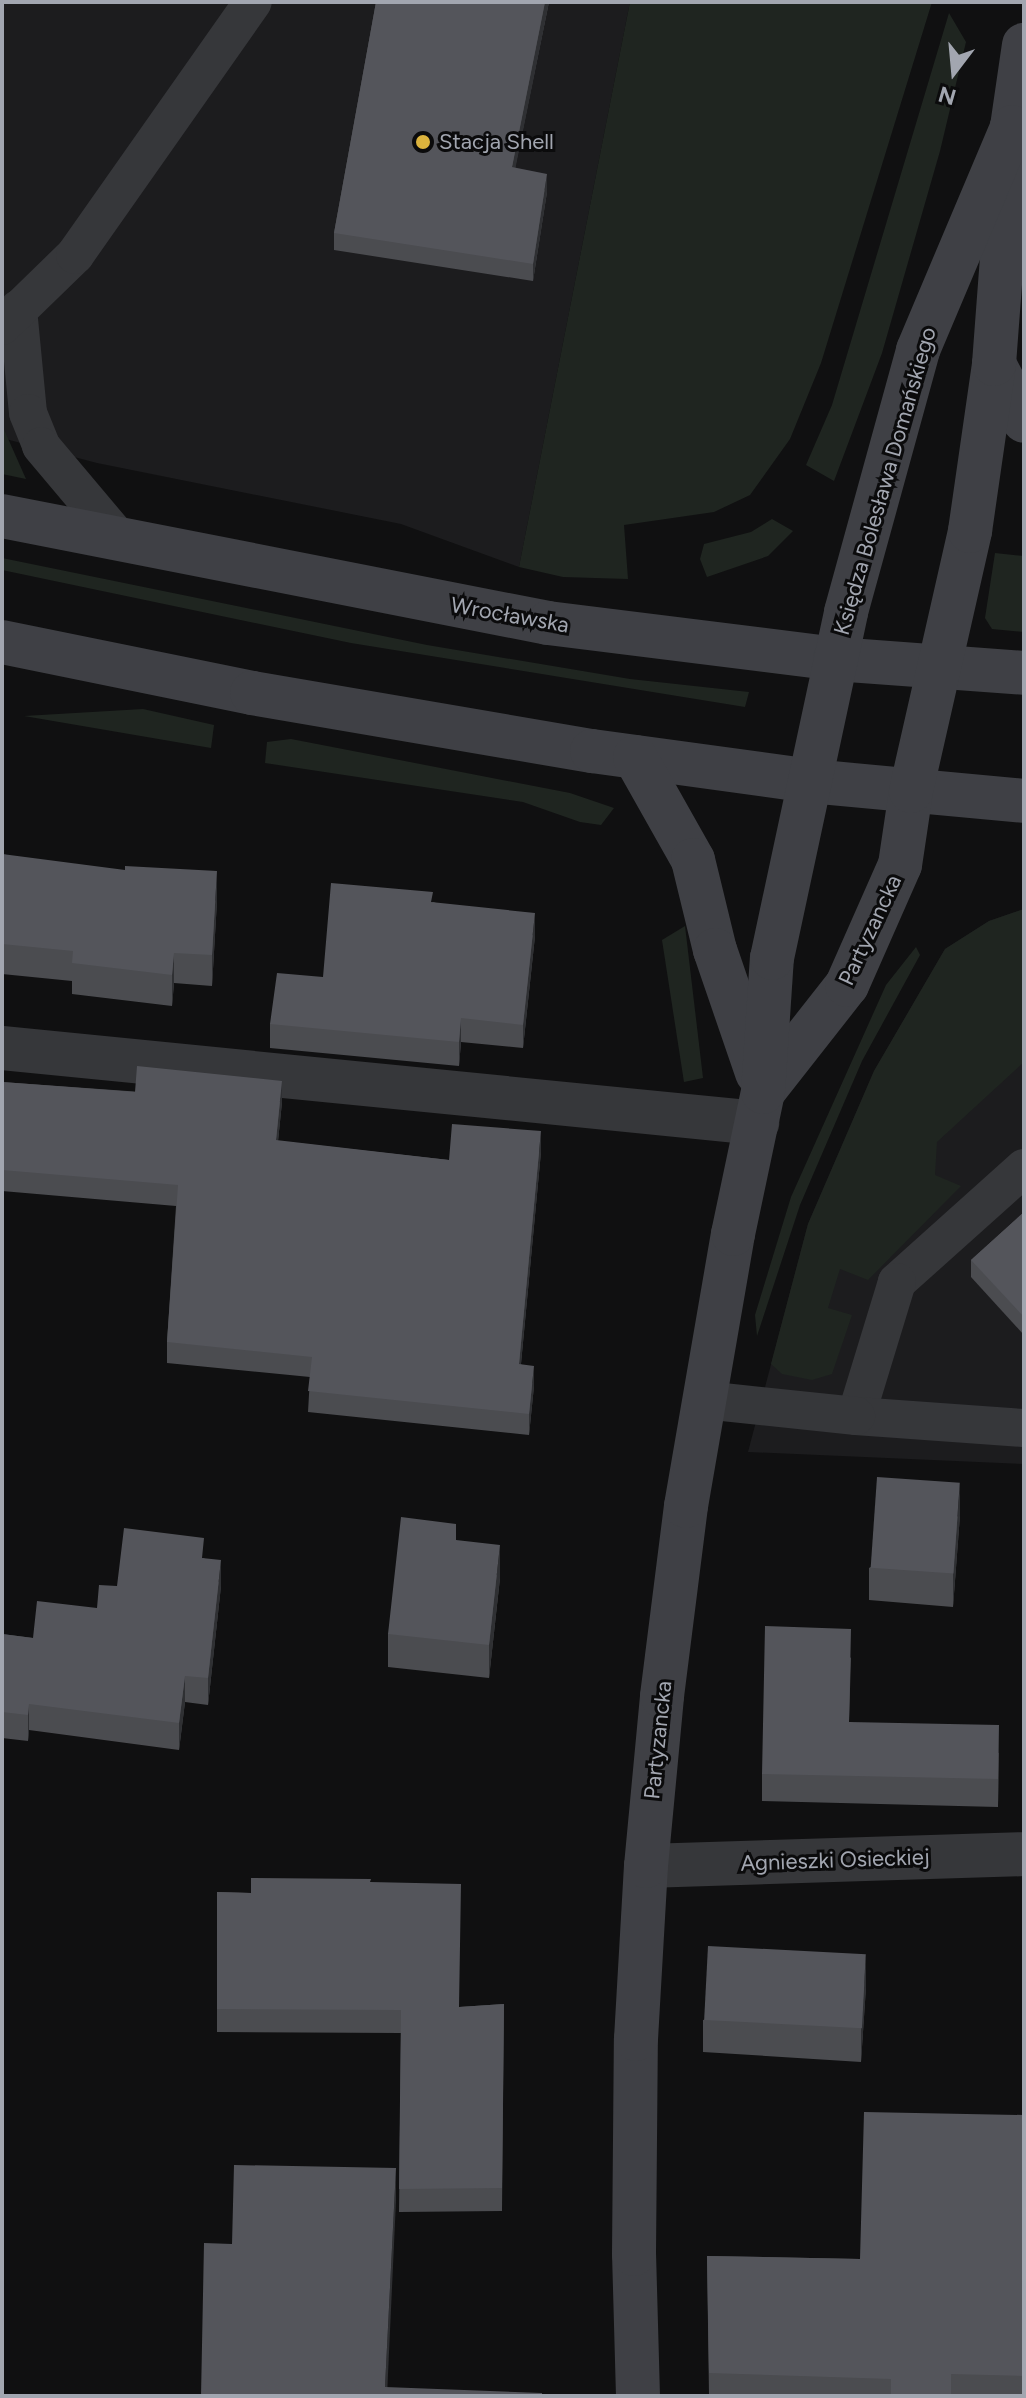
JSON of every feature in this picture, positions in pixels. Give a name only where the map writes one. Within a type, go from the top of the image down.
[{"type":"main road","name":"Księdza Bolesława Domańskiego","points":[[937,668],[970,531],[994,364],[1012,127],[1024,45]]},
{"type":"main road","name":"Księdza Bolesława Domańskiego","points":[[810,781],[835,659],[918,350],[1012,127]]},
{"type":"main road","points":[[994,364],[1024,421]]},
{"type":"main road","name":"Wrocławska","points":[[2,516],[548,623],[835,659],[1024,673]]},
{"type":"main road","points":[[2,642],[252,693],[635,757],[810,781],[1024,801]]},
{"type":"main road","name":"Partyzancka","points":[[760,1108],[847,985],[897,878],[911,791],[937,668]]},
{"type":"main road","points":[[635,757],[693,860],[760,1108]]},
{"type":"main road","name":"Partyzancka","points":[[638,2396],[634,2254],[636,2039],[646,1866],[662,1696],[686,1506],[733,1234],[760,1108],[772,958],[810,781]]},
{"type":"street","points":[[2,1048],[760,1108]]},
{"type":"street","name":"Agnieszki Osieckiej","points":[[646,1866],[1024,1854]]},
{"type":"lane","points":[[121,541],[41,446],[28,413],[10,318],[75,255],[253,2]]},
{"type":"lane","points":[[856,1416],[897,1282],[1024,1168]]},
{"type":"lane","points":[[704,1400],[856,1416],[1024,1428]]},
{"type":"shaded area","points":[[2,2],[630,2],[519,567],[401,524],[97,463],[2,438]]},
{"type":"shaded area","points":[[630,2],[932,2],[821,363],[790,439],[750,495],[714,512],[624,525],[628,579],[563,577],[519,567]]},
{"type":"shaded area","points":[[949,13],[966,42],[940,151],[882,353],[834,481],[806,465],[832,405]]},
{"type":"shaded area","points":[[2,425],[26,479],[2,474]]},
{"type":"shaded area","points":[[772,519],[793,531],[768,556],[707,577],[700,559],[704,544],[751,532]]},
{"type":"shaded area","points":[[995,553],[1024,556],[1024,632],[992,629],[985,618]]},
{"type":"shaded area","points":[[2,558],[427,645],[630,679],[749,692],[745,707],[351,643],[2,570]]},
{"type":"shaded area","points":[[143,709],[214,725],[211,748],[24,716]]},
{"type":"shaded area","points":[[291,739],[570,793],[614,808],[601,825],[580,822],[523,802],[265,763],[267,742]]},
{"type":"shaded area","points":[[1024,909],[1024,1464],[748,1452],[808,1224],[874,1071],[945,949],[989,921]]},
{"type":"shaded area","points":[[1024,909],[1024,1062],[937,1142],[935,1175],[961,1186],[868,1280],[840,1269],[828,1308],[852,1315],[832,1374],[812,1380],[782,1374],[771,1364],[808,1224],[874,1071],[945,949],[989,921]]},
{"type":"shaded area","points":[[685,926],[703,1078],[684,1082],[662,940]]},
{"type":"shaded area","points":[[916,947],[920,955],[862,1061],[800,1205],[757,1336],[755,1315],[791,1197],[886,985]]},
{"type":"building","name":"Stacja Shell","points":[[376,2],[545,2],[512,167],[547,174],[533,264],[334,233]]},
{"type":"building","points":[[2,854],[125,870],[125,866],[217,871],[212,955],[174,953],[172,975],[72,963],[73,951],[2,944]]},
{"type":"building","points":[[331,883],[433,892],[431,902],[535,913],[523,1025],[461,1018],[459,1042],[270,1024],[277,973],[323,977]]},
{"type":"building","points":[[137,1066],[282,1081],[276,1140],[449,1160],[452,1124],[541,1131],[519,1364],[534,1366],[529,1414],[308,1391],[312,1357],[167,1342],[178,1185],[2,1170],[2,1082],[135,1092]]},
{"type":"building","points":[[1024,1212],[1024,1317],[971,1260]]},
{"type":"building","points":[[877,1477],[960,1483],[953,1574],[871,1568]]},
{"type":"building","points":[[401,1517],[456,1524],[456,1540],[500,1545],[489,1645],[388,1634]]},
{"type":"building","points":[[124,1528],[204,1538],[202,1558],[221,1560],[208,1678],[185,1676],[179,1723],[29,1704],[28,1715],[2,1712],[2,1634],[33,1638],[37,1601],[97,1608],[99,1585],[117,1586]]},
{"type":"building","points":[[765,1626],[851,1629],[849,1722],[999,1725],[998,1779],[762,1774]]},
{"type":"building","points":[[251,1878],[371,1879],[370,1882],[461,1884],[459,2007],[504,2004],[502,2188],[399,2189],[401,2010],[217,2009],[217,1892],[251,1893]]},
{"type":"building","points":[[708,1946],[866,1954],[862,2028],[704,2020]]},
{"type":"building","points":[[864,2112],[1024,2115],[1024,2376],[951,2374],[951,2396],[891,2396],[891,2379],[709,2373],[707,2256],[860,2259]]},
{"type":"building","points":[[234,2165],[396,2168],[385,2387],[542,2393],[542,2396],[201,2396],[204,2243],[232,2244]]},
{"type":"place","name":"Stacja Shell","points":[[423,142]]}]
